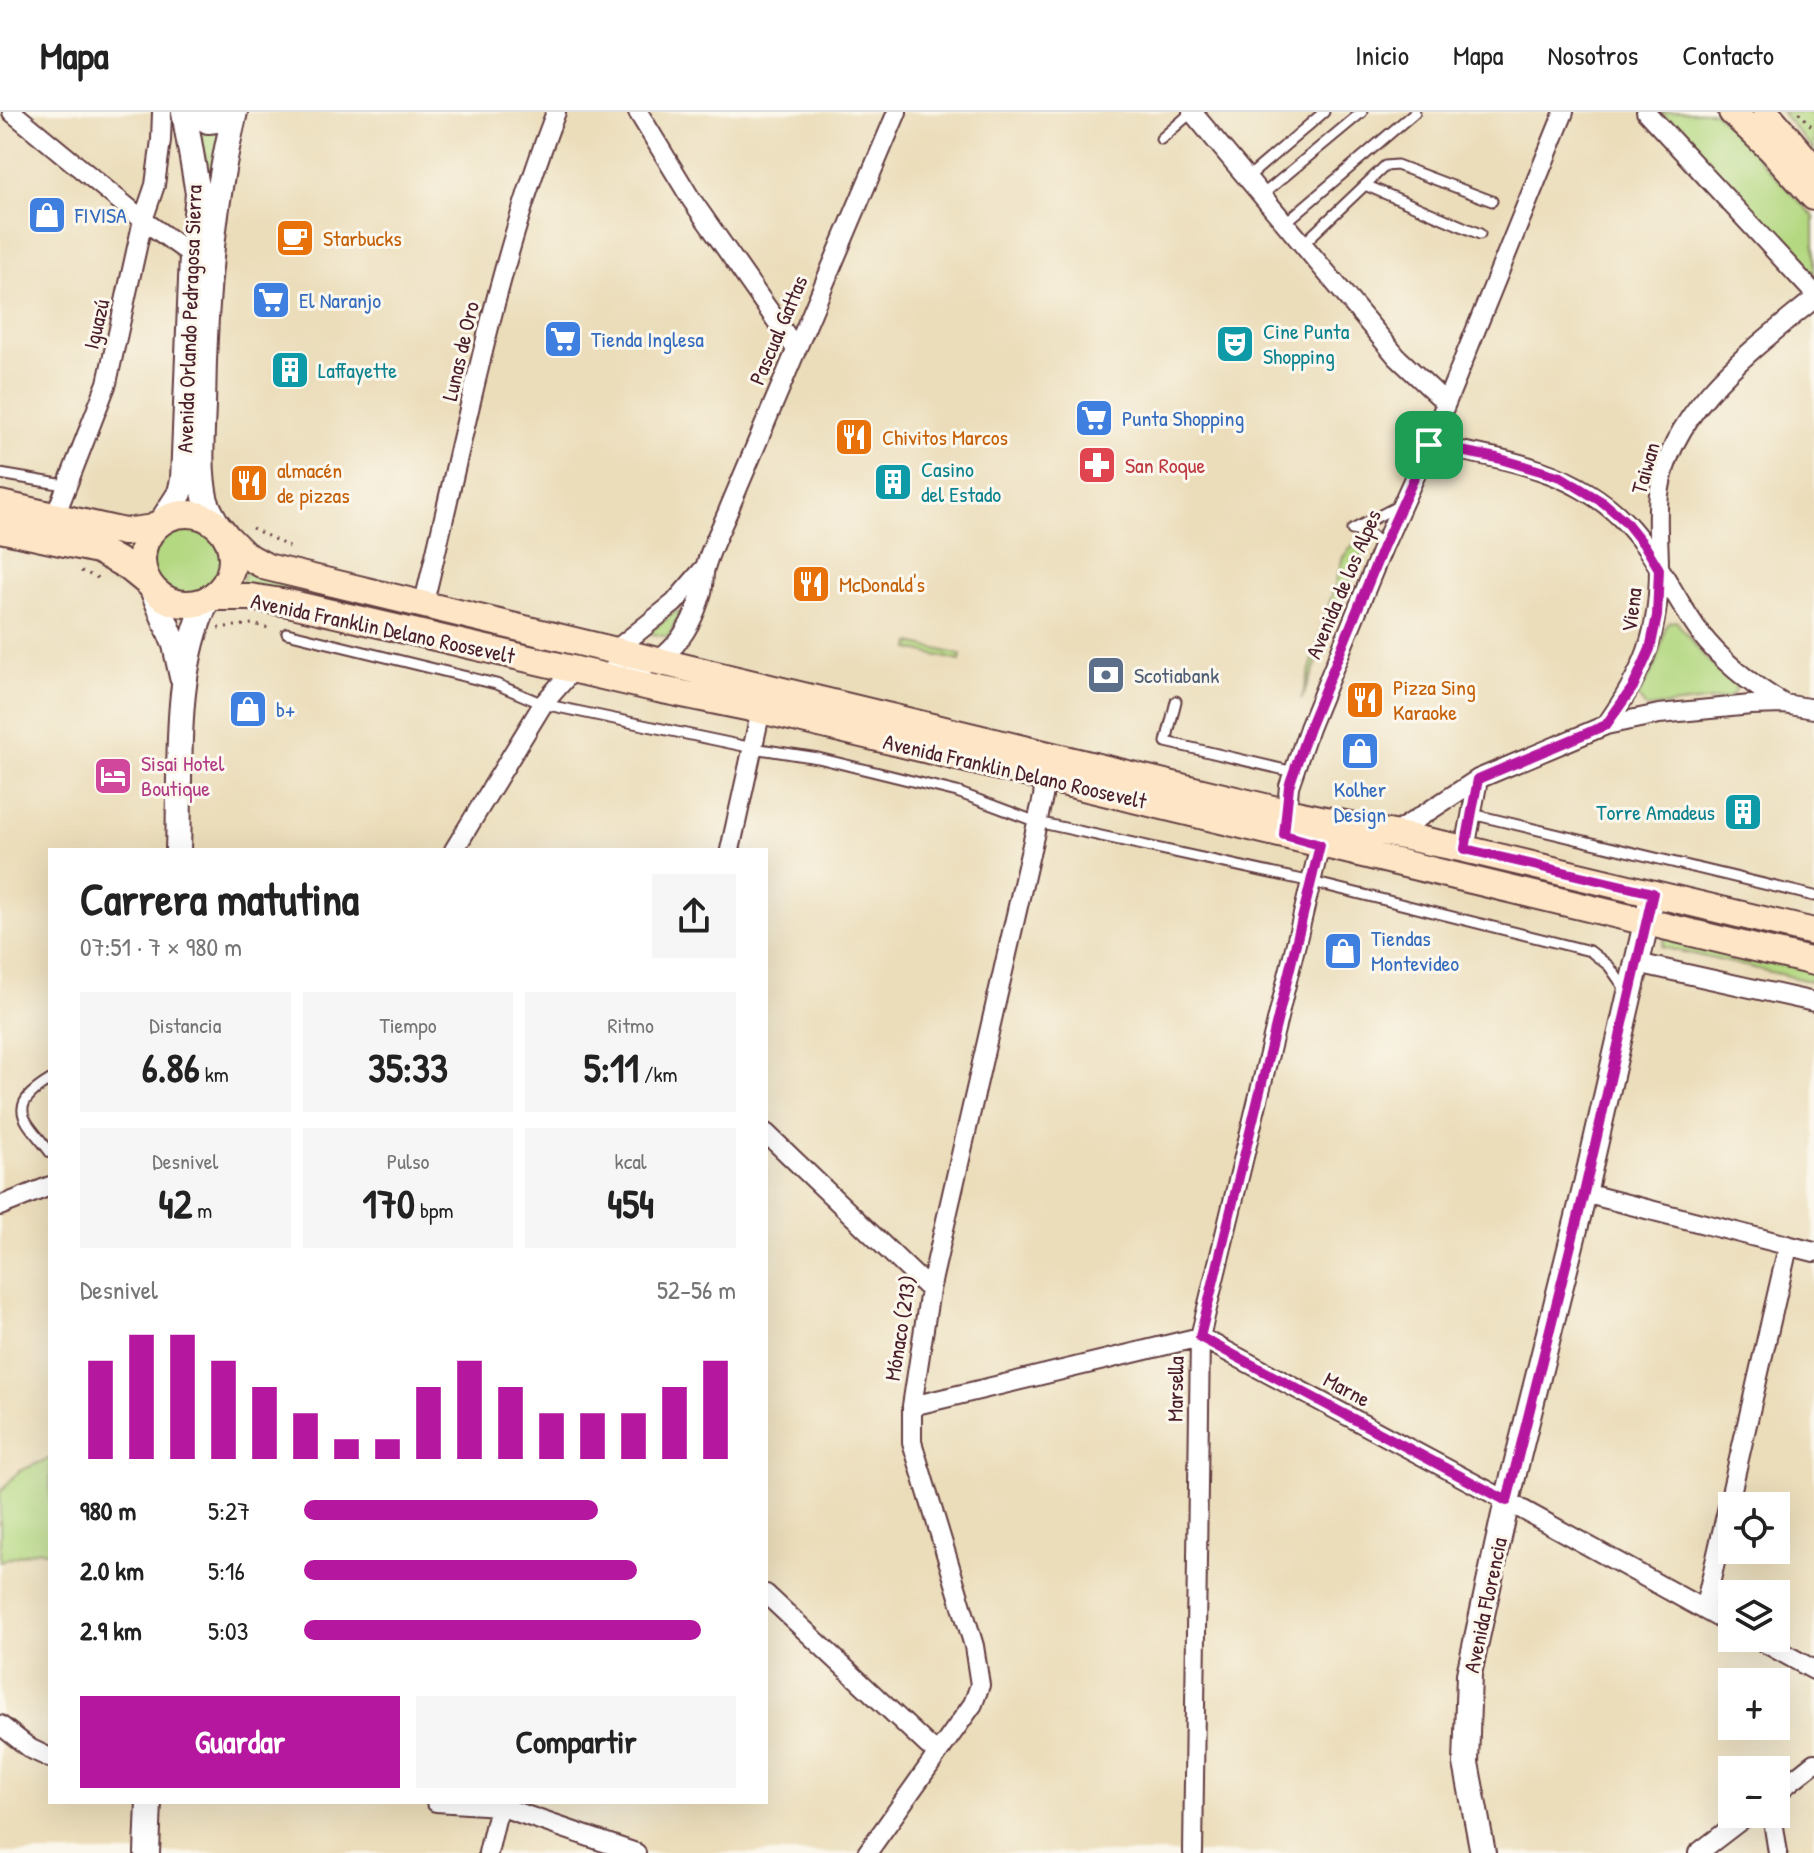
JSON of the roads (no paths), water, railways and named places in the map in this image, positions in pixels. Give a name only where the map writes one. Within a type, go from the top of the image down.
[{"type":"main road","points":[[1732,112],[1814,197]]},
{"type":"main road","points":[[1766,112],[1814,169]]},
{"type":"main road","points":[[0,504],[50,528],[88,547],[107,554],[159,596],[177,603],[187,605],[211,598],[230,576],[233,563],[230,528],[196,514],[173,516],[158,525],[124,532],[50,528],[0,529]]},
{"type":"main road","points":[[150,586],[142,560],[143,549],[158,525]]},
{"type":"main road","name":"Avenida Franklin Delano Roosevelt","points":[[230,528],[245,555],[267,567],[658,661],[1285,824],[1320,845],[1814,962]]},
{"type":"main road","name":"Avenida Franklin Delano Roosevelt","points":[[211,598],[250,597],[288,603],[1045,778],[1285,824],[1392,835],[1465,849],[1814,932]]},
{"type":"street","points":[[12,112],[143,220],[202,257]]},
{"type":"street","name":"Iguazú","points":[[50,528],[107,383],[143,220],[155,185],[162,112]]},
{"type":"street","name":"Avenida Orlando Pedragosa Sierra","points":[[158,525],[180,493],[195,376],[202,257],[198,193],[184,112]]},
{"type":"street","points":[[194,112],[208,121],[234,115]]},
{"type":"street","name":"Lunas de Oro","points":[[423,606],[509,247],[556,112]]},
{"type":"street","points":[[638,112],[691,199],[796,349]]},
{"type":"street","name":"Pascual Gattas","points":[[658,661],[678,643],[702,590],[705,567],[897,112]]},
{"type":"street","points":[[1192,112],[1397,357],[1445,402]]},
{"type":"street","name":"Avenida de los Alpes","points":[[1285,824],[1289,786],[1309,728],[1383,547],[1429,445],[1564,112]]},
{"type":"street","points":[[1646,112],[1814,296]]},
{"type":"street","name":"Avenida Orlando Pedragosa Sierra","points":[[202,257],[234,115]]},
{"type":"street","name":"Taiwan","points":[[1659,569],[1659,493],[1666,467],[1690,420],[1714,387],[1814,296]]},
{"type":"street","name":"Avenida Orlando Pedragosa Sierra","points":[[195,376],[206,501],[230,528]]},
{"type":"street","name":"Viena","points":[[1429,445],[1497,458],[1561,477],[1604,503],[1625,521],[1645,546],[1659,569],[1657,616],[1650,649],[1633,687],[1606,725]]},
{"type":"street","name":"Pascual Gattas","points":[[614,651],[674,603],[705,567]]},
{"type":"street","points":[[1659,569],[1700,632],[1720,656],[1762,691],[1784,704]]},
{"type":"street","points":[[150,586],[175,645],[184,682]]},
{"type":"street","points":[[178,848],[184,682],[194,633],[211,598]]},
{"type":"street","points":[[543,662],[567,659],[629,672],[658,661]]},
{"type":"street","points":[[455,848],[543,704],[573,670]]},
{"type":"street","points":[[1392,835],[1478,779],[1606,725],[1659,714],[1784,704],[1814,709]]},
{"type":"street","points":[[730,848],[761,710]]},
{"type":"street","name":"Mónaco (213)","points":[[867,1853],[973,1704],[980,1685],[974,1646],[912,1442],[912,1406],[930,1290],[1045,778]]},
{"type":"street","points":[[1465,849],[1478,779]]},
{"type":"street","name":"Marsella","points":[[1193,1853],[1200,1337],[1320,845]]},
{"type":"street","name":"Avenida Florencia","points":[[1483,1853],[1466,1763],[1469,1674],[1507,1501],[1584,1193],[1653,893]]},
{"type":"street","points":[[1637,963],[1814,1002]]},
{"type":"street","points":[[768,1135],[930,1290]]},
{"type":"street","points":[[0,1206],[48,1187]]},
{"type":"street","points":[[1584,1193],[1814,1252]]},
{"type":"street","points":[[1704,1610],[1788,1247]]},
{"type":"street","points":[[912,1406],[1200,1337]]},
{"type":"street","name":"Marne","points":[[1200,1337],[1718,1618]]},
{"type":"street","points":[[768,1596],[937,1754]]},
{"type":"street","points":[[1781,1652],[1814,1670]]},
{"type":"street","points":[[0,1725],[31,1749],[48,1757]]},
{"type":"street","points":[[1790,1782],[1814,1763]]},
{"type":"street","points":[[147,1853],[149,1804]]},
{"type":"street","points":[[488,1853],[500,1804],[636,1853]]},
{"type":"street","points":[[1698,1853],[1731,1828]]},
{"type":"street","points":[[1774,1828],[1778,1853]]},
{"type":"lane","points":[[1161,139],[1192,112]]},
{"type":"lane","points":[[1247,178],[1324,112]]},
{"type":"lane","points":[[1262,195],[1362,112]]},
{"type":"lane","points":[[1285,223],[1415,112]]},
{"type":"lane","points":[[1303,244],[1385,166],[1397,165],[1492,201]]},
{"type":"lane","points":[[1365,185],[1480,234]]},
{"type":"lane","points":[[0,474],[65,485]]},
{"type":"lane","points":[[1383,547],[1370,534],[1352,530],[1390,511],[1405,499]]},
{"type":"lane","name":"Avenida Franklin Delano Roosevelt","points":[[287,633],[496,684],[543,704],[753,748],[818,758],[957,792],[1037,822],[1312,882],[1590,951],[1609,966],[1630,995]]},
{"type":"lane","points":[[1176,701],[1166,742],[1294,772]]},
{"type":"lane","points":[[1472,814],[1814,896]]},
{"type":"lane","points":[[48,1081],[25,1098],[22,1110],[24,1119],[48,1149]]},
{"type":"place","name":"FIVISA","points":[[47,215]]},
{"type":"place","name":"Starbucks","points":[[295,238]]},
{"type":"place","name":"El Naranjo","points":[[271,300]]},
{"type":"place","name":"Tienda Inglesa","points":[[563,339]]},
{"type":"place","name":"Cine Punta Shopping","points":[[1235,344]]},
{"type":"place","name":"Laffayette","points":[[290,370]]},
{"type":"place","name":"Punta Shopping","points":[[1094,418]]},
{"type":"place","name":"Chivitos Marcos","points":[[854,437]]},
{"type":"place","name":"San Roque","points":[[1097,465]]},
{"type":"place","name":"Casino del Estado","points":[[893,482]]},
{"type":"place","name":"almacén de pizzas","points":[[249,483]]},
{"type":"place","name":"McDonald's","points":[[811,584]]},
{"type":"place","name":"Scotiabank","points":[[1106,675]]},
{"type":"place","name":"Pizza Sing Karaoke","points":[[1365,700]]},
{"type":"place","name":"b+","points":[[248,709]]},
{"type":"place","name":"Kolher Design","points":[[1360,751]]},
{"type":"place","name":"Sisai Hotel Boutique","points":[[113,776]]},
{"type":"place","name":"Torre Amadeus","points":[[1743,812]]},
{"type":"place","name":"Tiendas Montevideo","points":[[1343,951]]}]
